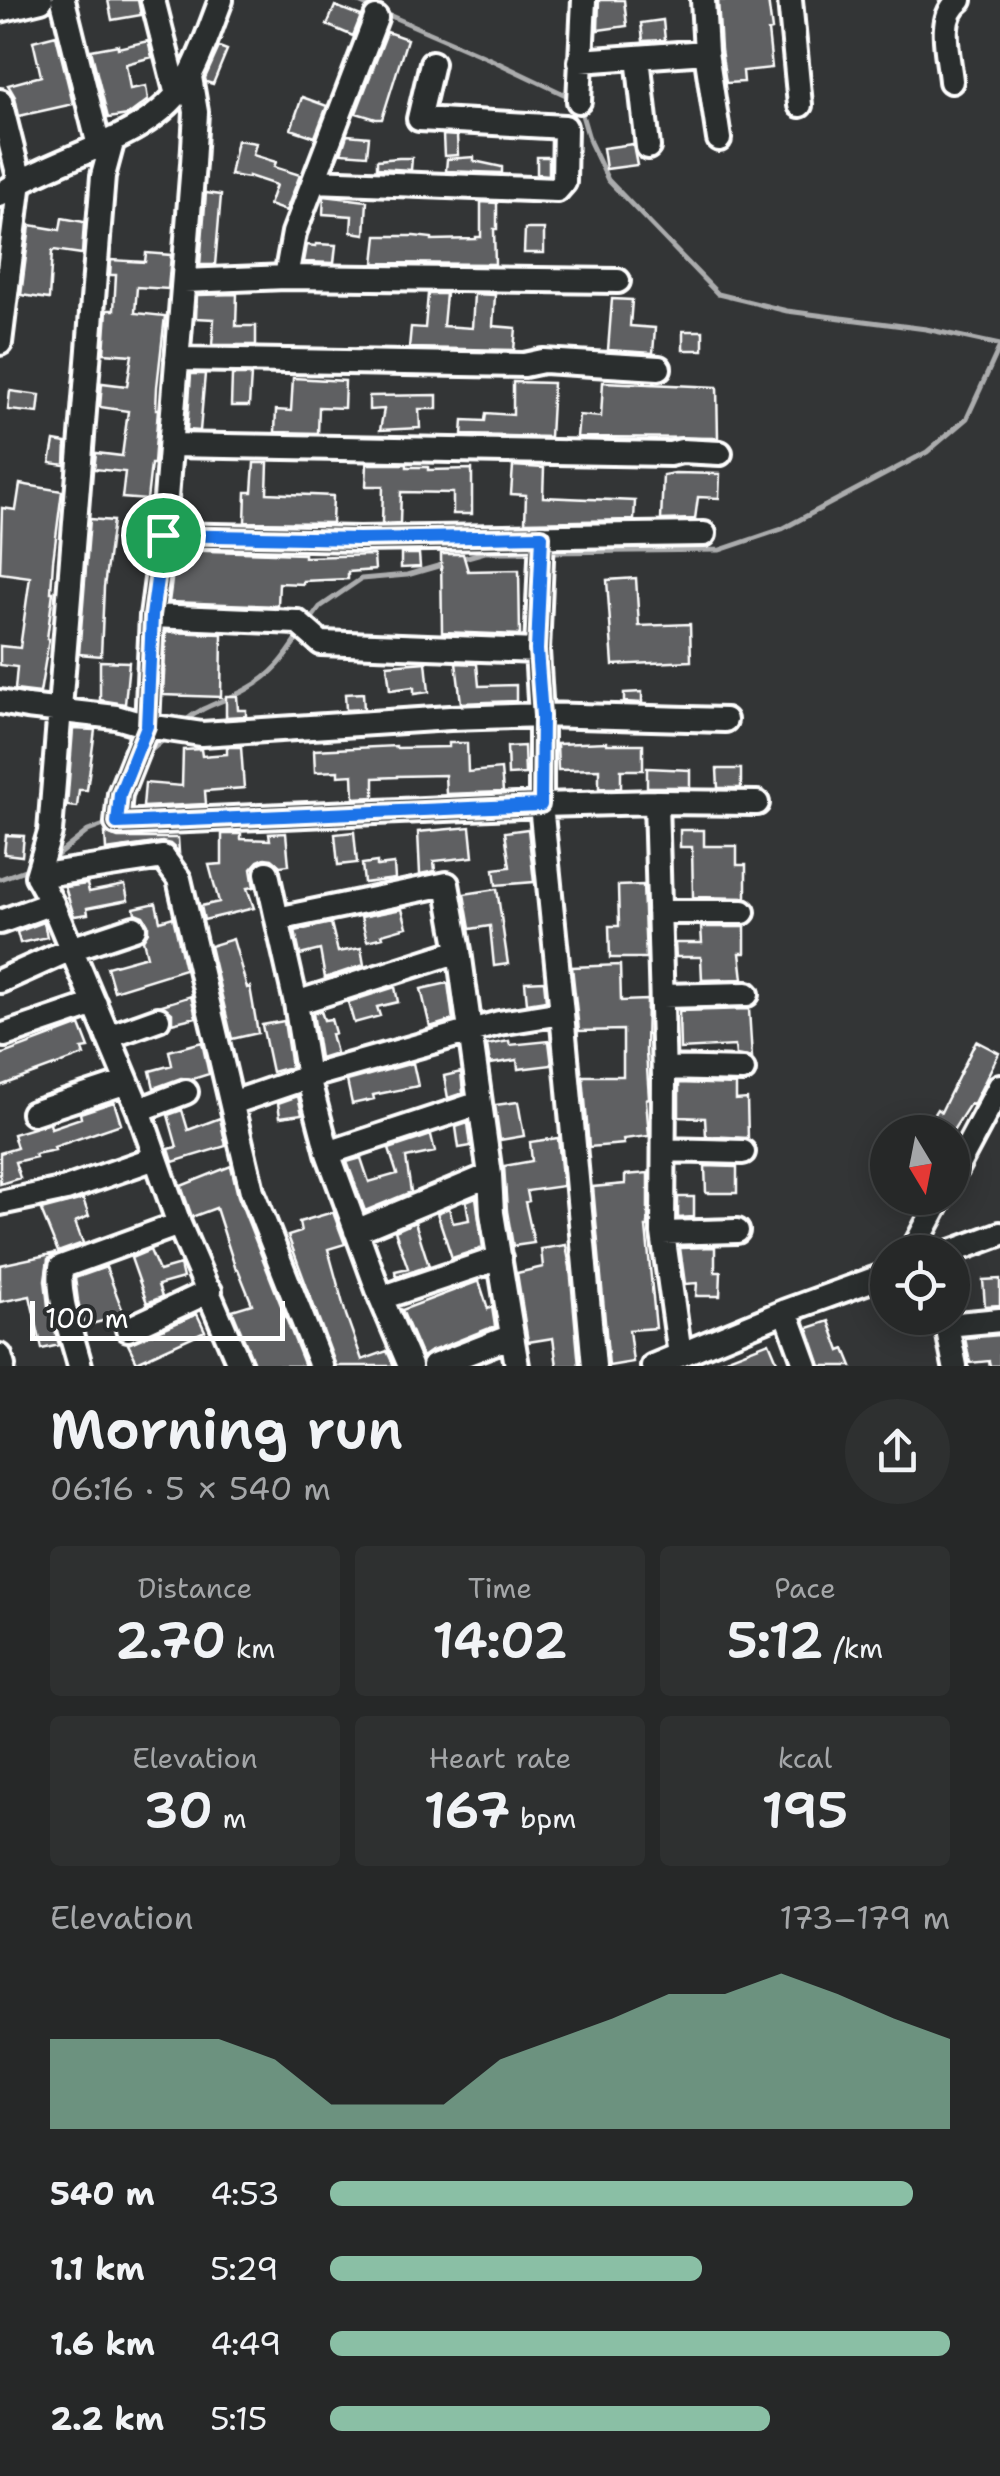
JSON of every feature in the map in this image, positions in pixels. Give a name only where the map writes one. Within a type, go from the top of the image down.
[{"type":"street","points":[[0,10],[40,0]]},
{"type":"street","points":[[63,0],[106,143],[50,832],[37,876],[140,1110],[179,1224],[240,1366]]},
{"type":"street","points":[[154,0],[183,86],[196,112],[163,535],[152,616],[147,726],[120,794],[117,823],[541,805],[757,803]]},
{"type":"street","points":[[0,195],[20,181],[106,143],[152,117],[183,86],[221,0]]},
{"type":"street","points":[[579,101],[584,0]]},
{"type":"street","points":[[703,0],[719,139]]},
{"type":"street","points":[[790,0],[800,105]]},
{"type":"street","points":[[951,81],[947,14],[960,0]]},
{"type":"street","points":[[286,277],[294,233],[376,18]]},
{"type":"street","points":[[580,61],[706,52]]},
{"type":"street","points":[[638,57],[648,147]]},
{"type":"street","points":[[314,181],[557,190],[564,182],[565,127],[419,119],[432,63]]},
{"type":"street","points":[[0,102],[20,181],[0,344]]},
{"type":"street","points":[[184,281],[286,277],[618,281]]},
{"type":"street","points":[[178,358],[524,365],[543,361],[659,368]]},
{"type":"street","points":[[170,445],[720,453]]},
{"type":"street","points":[[163,535],[542,547],[704,534]]},
{"type":"street","points":[[542,547],[537,650],[542,716],[541,805],[594,1366]]},
{"type":"street","points":[[152,616],[297,622],[321,643],[537,650]]},
{"type":"street","points":[[0,702],[116,717],[202,734],[542,716],[725,720]]},
{"type":"street","points":[[656,802],[664,1068],[663,1233],[695,1356]]},
{"type":"street","points":[[37,876],[163,858],[180,879],[252,1191],[321,1366]]},
{"type":"street","points":[[267,873],[308,1078],[328,1153],[410,1366]]},
{"type":"street","points":[[277,919],[447,884],[460,951],[492,1213],[517,1366]]},
{"type":"street","points":[[0,922],[52,903]]},
{"type":"street","points":[[659,912],[743,912]]},
{"type":"street","points":[[0,980],[71,949],[134,928]]},
{"type":"street","points":[[296,1003],[460,951]]},
{"type":"street","points":[[662,996],[747,994]]},
{"type":"street","points":[[4,1034],[95,1004]]},
{"type":"street","points":[[232,1103],[471,1030],[562,1013]]},
{"type":"street","points":[[108,1037],[158,1020]]},
{"type":"street","points":[[664,1068],[743,1070]]},
{"type":"street","points":[[33,1113],[128,1082]]},
{"type":"street","points":[[970,1142],[1000,1086]]},
{"type":"street","points":[[140,1110],[186,1092]]},
{"type":"street","points":[[328,1153],[480,1103]]},
{"type":"street","points":[[664,1150],[743,1152]]},
{"type":"street","points":[[0,1203],[66,1189],[155,1158]]},
{"type":"street","points":[[356,1231],[490,1175]]},
{"type":"street","points":[[80,1366],[62,1296],[61,1266],[179,1224]]},
{"type":"street","points":[[663,1233],[737,1230]]},
{"type":"street","points":[[970,1245],[1000,1234]]},
{"type":"street","points":[[381,1298],[500,1258]]},
{"type":"street","points":[[654,1366],[695,1356],[786,1311],[870,1281]]},
{"type":"street","points":[[128,1329],[210,1291]]},
{"type":"street","points":[[786,1311],[806,1366]]},
{"type":"street","points":[[970,1321],[1000,1320]]},
{"type":"street","points":[[948,1335],[955,1366]]},
{"type":"street","points":[[434,1366],[512,1336]]},
{"type":"street","points":[[0,1356],[3,1366]]},
{"type":"building","points":[[108,0],[138,0],[141,15],[112,20]]},
{"type":"building","points":[[599,0],[624,0],[627,26],[598,30]]},
{"type":"building","points":[[718,0],[768,0],[772,68],[743,71],[744,82],[726,83]]},
{"type":"building","points":[[335,6],[361,16],[353,36],[327,25]]},
{"type":"building","points":[[663,20],[665,40],[643,41],[641,23]]},
{"type":"building","points":[[387,32],[407,39],[382,119],[376,119],[356,113]]},
{"type":"building","points":[[56,35],[73,104],[19,116],[8,85],[41,76],[33,41]]},
{"type":"building","points":[[148,41],[152,57],[126,64],[130,89],[146,86],[148,100],[128,115],[108,118],[91,50]]},
{"type":"building","points":[[219,47],[227,50],[213,84],[205,78]]},
{"type":"building","points":[[302,97],[327,106],[315,137],[291,129]]},
{"type":"building","points":[[347,135],[369,137],[367,155],[341,153]]},
{"type":"building","points":[[443,135],[457,136],[458,155],[444,156]]},
{"type":"building","points":[[237,140],[256,143],[253,155],[300,175],[286,211],[269,205],[276,185],[249,176],[230,175]]},
{"type":"building","points":[[633,144],[637,165],[606,169],[603,148]]},
{"type":"building","points":[[474,157],[474,161],[502,167],[502,173],[446,171],[447,159]]},
{"type":"building","points":[[537,157],[549,157],[549,175],[537,174]]},
{"type":"building","points":[[412,158],[411,170],[377,168],[377,160]]},
{"type":"building","points":[[206,193],[221,195],[215,265],[200,265]]},
{"type":"building","points":[[324,196],[367,201],[365,234],[351,232],[352,216],[323,214]]},
{"type":"building","points":[[481,202],[497,203],[495,264],[374,263],[377,236],[432,240],[481,237]]},
{"type":"building","points":[[62,218],[84,222],[82,254],[52,252],[49,299],[21,295],[30,225],[60,230]]},
{"type":"building","points":[[525,229],[544,229],[544,253],[524,253]]},
{"type":"building","points":[[307,245],[336,245],[334,263],[304,262]]},
{"type":"building","points":[[146,253],[171,255],[168,289],[137,287],[135,313],[165,316],[154,464],[147,500],[122,498],[125,472],[94,469],[96,453],[122,456],[128,411],[100,407],[102,383],[127,386],[132,355],[104,353],[107,310],[114,310],[116,275],[110,275],[111,260],[145,262]]},
{"type":"building","points":[[237,294],[236,326],[256,326],[256,345],[212,345],[214,319],[196,318],[197,295]]},
{"type":"building","points":[[428,294],[446,294],[443,326],[472,328],[474,294],[495,295],[493,326],[516,328],[514,350],[409,348],[411,327],[425,328]]},
{"type":"building","points":[[612,299],[632,300],[630,326],[655,328],[653,353],[608,350]]},
{"type":"building","points":[[683,331],[703,331],[703,350],[683,350]]},
{"type":"building","points":[[191,374],[205,374],[200,431],[187,430]]},
{"type":"building","points":[[232,375],[251,375],[249,406],[231,406]]},
{"type":"building","points":[[293,378],[345,381],[344,408],[319,407],[318,433],[275,432],[276,410],[291,411]]},
{"type":"building","points":[[513,382],[553,383],[550,437],[462,435],[463,420],[485,421],[486,413],[513,415]]},
{"type":"building","points":[[603,382],[717,387],[718,438],[577,437],[579,415],[601,417]]},
{"type":"building","points":[[10,391],[40,395],[38,413],[8,410]]},
{"type":"building","points":[[437,395],[437,409],[419,409],[420,428],[380,430],[384,409],[369,410],[369,396]]},
{"type":"building","points":[[54,441],[66,443],[65,465],[50,463]]},
{"type":"building","points":[[254,463],[268,463],[267,493],[333,496],[332,523],[245,522],[246,492],[252,492]]},
{"type":"building","points":[[367,464],[407,464],[428,470],[472,469],[472,514],[453,514],[453,493],[401,492],[400,523],[382,524],[383,486],[366,486]]},
{"type":"building","points":[[513,466],[544,468],[543,497],[635,501],[634,520],[525,522],[526,495],[511,494]]},
{"type":"building","points":[[720,474],[719,498],[698,497],[695,519],[661,520],[663,475]]},
{"type":"building","points":[[20,484],[62,491],[49,639],[40,693],[15,690],[17,667],[0,665],[0,646],[20,648],[30,577],[0,573],[2,508],[16,510]]},
{"type":"building","points":[[90,519],[113,521],[104,587],[101,656],[79,654]]},
{"type":"building","points":[[176,550],[304,557],[374,555],[375,570],[348,572],[348,579],[279,583],[278,606],[169,602]]},
{"type":"building","points":[[401,554],[419,554],[420,567],[401,568]]},
{"type":"building","points":[[441,554],[463,554],[468,571],[519,570],[520,635],[442,632]]},
{"type":"building","points":[[636,578],[639,626],[690,624],[691,661],[613,665],[607,580]]},
{"type":"building","points":[[166,632],[222,634],[221,697],[163,695]]},
{"type":"building","points":[[100,661],[129,662],[125,704],[100,700]]},
{"type":"building","points":[[426,662],[429,692],[414,694],[414,687],[390,690],[387,665]]},
{"type":"building","points":[[456,663],[477,664],[479,686],[516,685],[516,701],[461,703]]},
{"type":"building","points":[[642,692],[642,703],[624,702],[624,693]]},
{"type":"building","points":[[363,693],[364,709],[346,710],[345,694]]},
{"type":"building","points":[[226,696],[237,696],[238,710],[246,710],[246,716],[226,717]]},
{"type":"building","points":[[73,729],[95,730],[87,790],[79,790],[77,807],[67,806]]},
{"type":"building","points":[[449,743],[467,743],[468,772],[501,769],[503,792],[446,794],[445,775],[397,776],[374,778],[374,797],[354,798],[353,775],[315,772],[314,750],[449,747]]},
{"type":"building","points":[[557,744],[643,744],[643,770],[621,770],[621,788],[599,788],[599,769],[558,770]]},
{"type":"building","points":[[524,746],[525,774],[508,775],[507,747]]},
{"type":"building","points":[[227,747],[241,747],[244,788],[205,791],[206,804],[143,807],[145,783],[182,786],[183,750],[201,749],[202,756],[227,754]]},
{"type":"building","points":[[647,768],[690,770],[690,787],[647,787]]},
{"type":"building","points":[[717,769],[741,769],[741,788],[718,788]]},
{"type":"building","points":[[470,827],[473,857],[434,861],[435,871],[420,874],[418,832]]},
{"type":"building","points":[[528,829],[534,882],[496,885],[494,869],[510,867],[505,832]]},
{"type":"building","points":[[680,830],[704,830],[704,846],[737,846],[737,865],[746,865],[746,898],[693,897],[692,847],[680,847]]},
{"type":"building","points":[[354,832],[357,863],[338,865],[335,834]]},
{"type":"building","points":[[105,833],[118,838],[178,838],[179,852],[162,842],[106,850]]},
{"type":"building","points":[[286,833],[289,865],[280,866],[265,858],[251,869],[254,887],[247,888],[254,908],[204,920],[201,906],[219,902],[209,865],[222,864],[222,834],[270,840],[269,834]]},
{"type":"building","points":[[6,835],[24,836],[22,856],[4,854]]},
{"type":"building","points":[[377,862],[377,866],[394,864],[395,879],[364,883],[362,864]]},
{"type":"building","points":[[87,884],[89,892],[125,885],[128,900],[87,908],[88,914],[74,916],[65,887]]},
{"type":"building","points":[[643,885],[646,958],[610,958],[609,926],[619,926],[618,886]]},
{"type":"building","points":[[497,889],[508,964],[494,966],[490,926],[470,929],[464,894]]},
{"type":"building","points":[[156,903],[160,921],[173,917],[185,969],[114,991],[107,967],[147,956],[143,940],[148,924],[134,908]]},
{"type":"building","points":[[402,909],[407,927],[367,941],[361,917]]},
{"type":"building","points":[[44,922],[47,937],[20,943],[17,932]]},
{"type":"building","points":[[331,923],[338,952],[361,948],[364,965],[325,978],[320,950],[300,955],[295,931]]},
{"type":"building","points":[[701,927],[745,927],[745,953],[740,953],[743,979],[702,980],[701,957],[676,957],[675,943],[702,943]]},
{"type":"building","points":[[233,939],[247,988],[250,987],[258,1033],[232,1039],[210,946]]},
{"type":"building","points":[[620,965],[621,1001],[647,1000],[649,1136],[623,1139],[624,1144],[589,1147],[583,1076],[623,1076],[623,1030],[579,1031],[572,967]]},
{"type":"building","points":[[544,981],[546,1000],[527,1003],[525,982]]},
{"type":"building","points":[[448,983],[453,1020],[430,1027],[421,989]]},
{"type":"building","points":[[395,987],[398,1002],[377,1007],[380,1016],[354,1023],[348,1002]]},
{"type":"building","points":[[191,996],[196,1017],[172,1023],[172,1013],[162,1005]]},
{"type":"building","points":[[749,1009],[752,1058],[736,1055],[735,1046],[680,1049],[679,1011]]},
{"type":"building","points":[[321,1011],[324,1020],[331,1019],[336,1053],[320,1058],[313,1013]]},
{"type":"building","points":[[284,1021],[291,1067],[272,1072],[262,1025]]},
{"type":"building","points":[[80,1025],[89,1048],[82,1049],[84,1055],[0,1086],[0,1055]]},
{"type":"building","points":[[509,1041],[510,1045],[549,1041],[552,1065],[518,1069],[517,1060],[490,1064],[487,1045]]},
{"type":"building","points":[[976,1041],[999,1053],[973,1105],[963,1115],[933,1115],[937,1109],[941,1112]]},
{"type":"building","points":[[202,1042],[209,1074],[181,1078],[154,1088],[150,1071],[172,1065],[169,1051]]},
{"type":"building","points":[[413,1063],[418,1086],[373,1095],[374,1099],[352,1104],[347,1081]]},
{"type":"building","points":[[461,1072],[463,1093],[448,1098],[444,1076]]},
{"type":"building","points":[[679,1083],[736,1085],[736,1100],[747,1099],[748,1138],[706,1136],[705,1118],[679,1117]]},
{"type":"building","points":[[298,1096],[302,1114],[280,1117],[278,1103]]},
{"type":"building","points":[[114,1102],[121,1124],[15,1162],[20,1178],[0,1184],[0,1153],[17,1148],[13,1134],[50,1123],[51,1128]]},
{"type":"building","points":[[518,1102],[524,1136],[500,1140],[495,1105]]},
{"type":"building","points":[[182,1110],[188,1130],[220,1118],[226,1146],[173,1162],[169,1149],[177,1147],[168,1115]]},
{"type":"building","points":[[468,1123],[471,1146],[459,1148],[456,1127]]},
{"type":"building","points":[[431,1135],[435,1152],[406,1158],[411,1192],[365,1211],[347,1162],[361,1158],[369,1182],[397,1174],[389,1149]]},
{"type":"building","points":[[558,1138],[563,1186],[527,1191],[529,1201],[525,1202],[534,1243],[513,1246],[504,1166],[532,1161],[530,1142]]},
{"type":"building","points":[[231,1166],[238,1196],[305,1366],[255,1366],[232,1310],[252,1304],[236,1270],[216,1208],[192,1217],[181,1186]]},
{"type":"building","points":[[705,1166],[737,1167],[737,1193],[706,1193]]},
{"type":"building","points":[[648,1173],[646,1227],[656,1328],[629,1330],[633,1362],[609,1366],[593,1187],[625,1184],[625,1175]]},
{"type":"building","points":[[476,1197],[483,1248],[452,1258],[437,1213],[449,1208],[453,1223],[469,1220],[466,1201]]},
{"type":"building","points":[[678,1197],[694,1197],[694,1217],[678,1218]]},
{"type":"building","points":[[83,1199],[89,1216],[75,1222],[83,1243],[58,1252],[41,1210]]},
{"type":"building","points":[[333,1212],[345,1244],[328,1249],[362,1360],[387,1351],[394,1366],[336,1366],[288,1236],[301,1232],[299,1222]]},
{"type":"building","points":[[415,1222],[429,1266],[396,1277],[395,1271],[408,1268],[395,1231]]},
{"type":"building","points":[[566,1245],[579,1366],[557,1366],[553,1338],[528,1342],[517,1273],[543,1267],[541,1249]]},
{"type":"building","points":[[715,1247],[715,1272],[721,1272],[720,1296],[696,1296],[697,1283],[685,1284],[680,1248]]},
{"type":"building","points":[[150,1250],[159,1271],[180,1265],[183,1278],[158,1285],[162,1297],[147,1303],[131,1258]]},
{"type":"building","points":[[56,1253],[48,1259],[45,1280],[59,1345],[42,1349],[30,1296],[0,1302],[0,1265]]},
{"type":"building","points":[[106,1267],[124,1314],[113,1326],[110,1319],[84,1326],[75,1278]]},
{"type":"building","points":[[1000,1279],[1000,1305],[985,1306],[983,1280]]},
{"type":"building","points":[[479,1281],[488,1309],[492,1307],[495,1326],[422,1357],[402,1310]]},
{"type":"building","points":[[197,1314],[205,1331],[137,1362],[128,1344]]},
{"type":"building","points":[[829,1321],[840,1351],[845,1349],[852,1366],[821,1366],[808,1328]]},
{"type":"building","points":[[1000,1335],[1000,1366],[990,1366],[989,1361],[970,1363],[965,1338]]},
{"type":"building","points":[[769,1342],[779,1366],[710,1366],[710,1365]]},
{"type":"waterway","points":[[354,0],[570,97]]},
{"type":"waterway","points":[[580,108],[590,142],[608,180],[718,294],[787,311],[926,329],[1000,345]]},
{"type":"waterway","points":[[549,552],[720,550],[782,529],[927,452],[967,418],[1000,346]]},
{"type":"waterway","points":[[460,559],[485,552],[533,552]]},
{"type":"waterway","points":[[309,622],[320,607],[361,579],[407,575],[445,564]]},
{"type":"waterway","points":[[184,722],[265,677],[300,635]]},
{"type":"waterway","points":[[145,760],[168,736]]},
{"type":"waterway","points":[[50,861],[88,831],[112,822]]},
{"type":"waterway","points":[[0,879],[30,868]]},
{"type":"route","points":[[163,535],[359,539],[542,536],[537,650],[542,716],[541,805],[117,823],[120,794],[147,726],[152,616],[163,535]]}]
